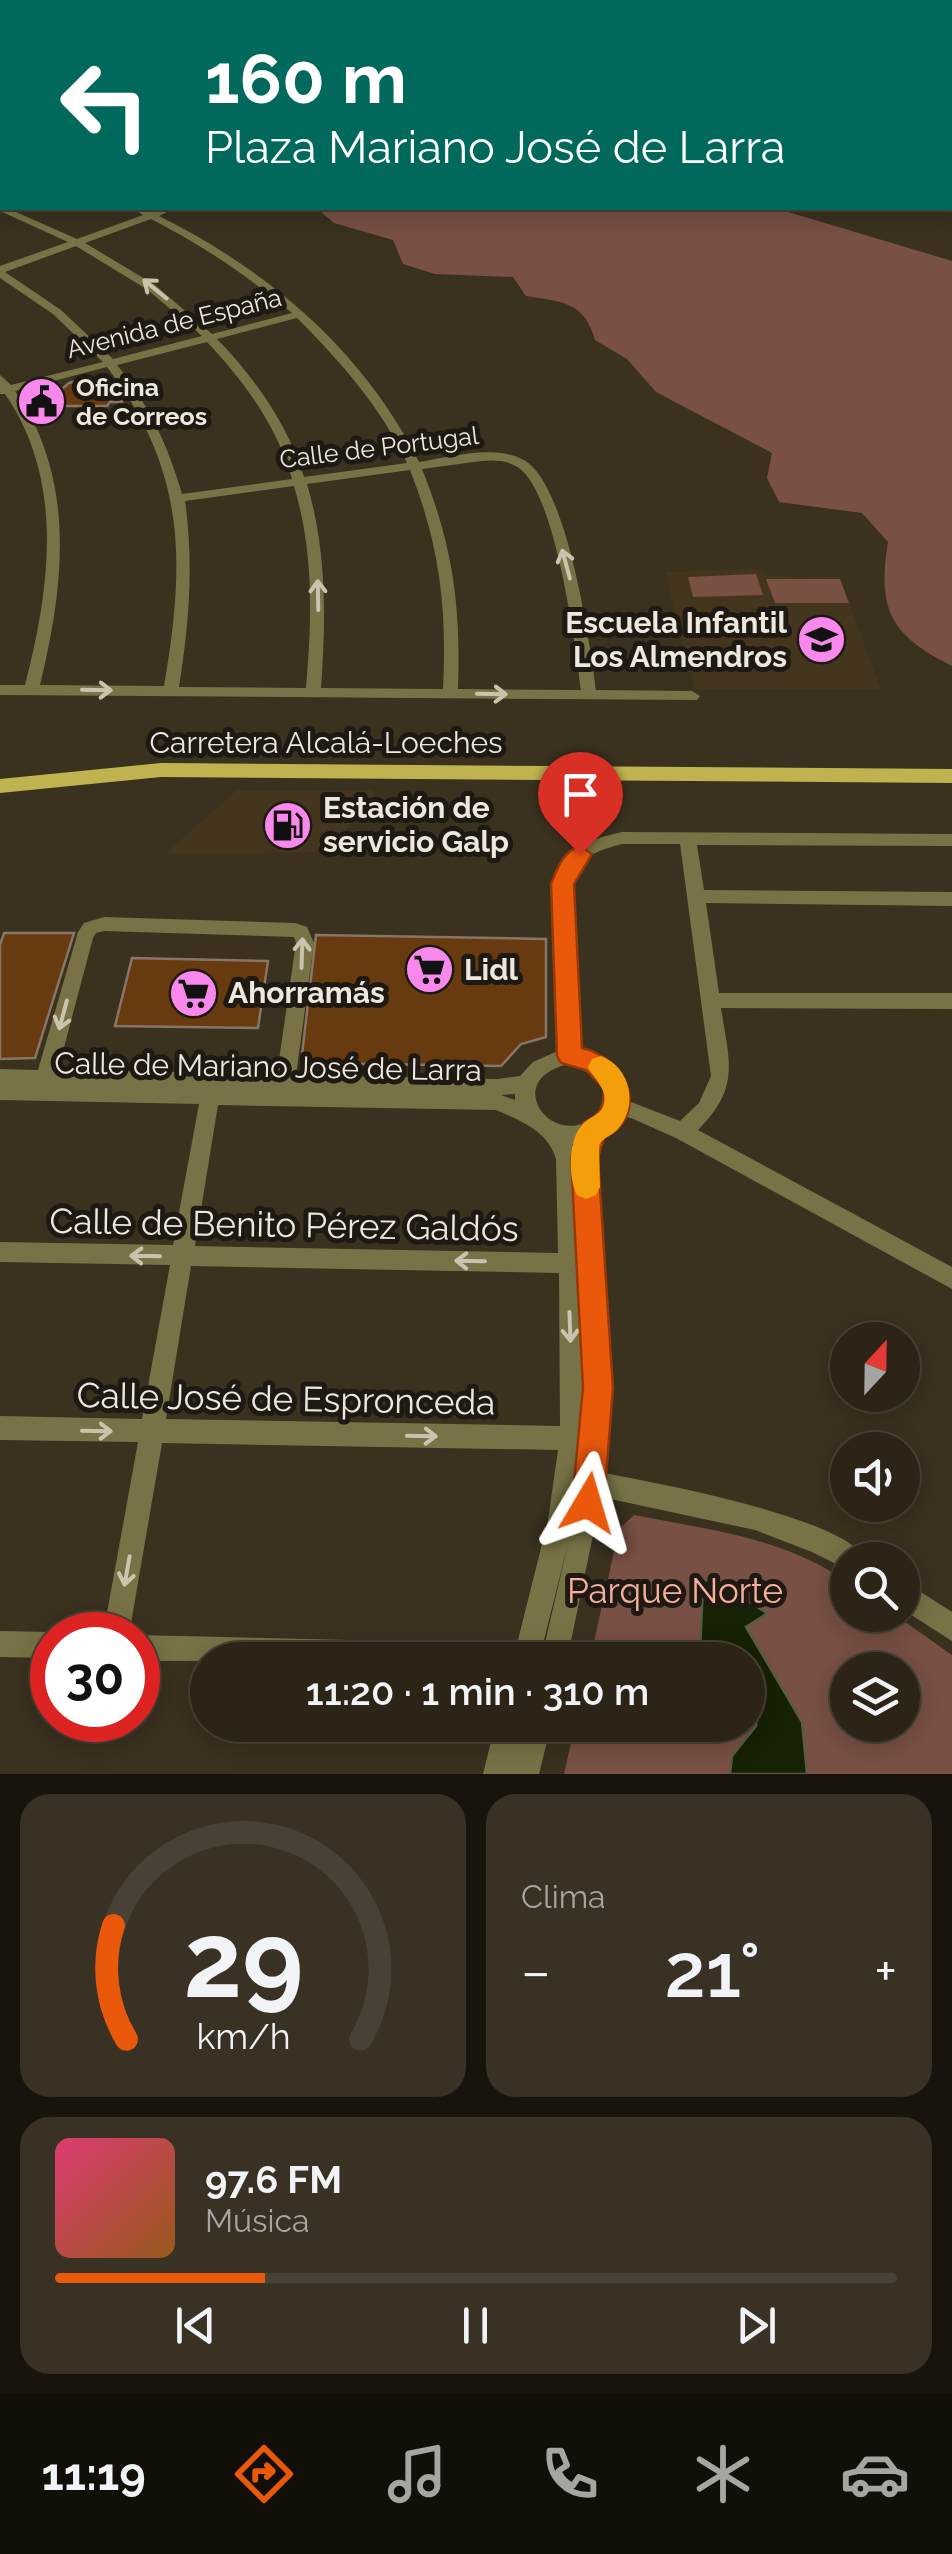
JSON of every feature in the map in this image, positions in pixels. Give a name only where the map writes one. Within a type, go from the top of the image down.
[{"type":"main road","name":"Carretera Alcalá-Loeches","points":[[0,772],[164,757],[952,763]]},
{"type":"main road","name":"Carretera Alcalá-Loeches","points":[[0,786],[161,770],[952,776]]},
{"type":"street","points":[[5,210],[78,242],[133,272],[211,337],[253,386],[300,482],[310,518],[318,586],[313,692]]},
{"type":"street","points":[[142,210],[230,256],[302,314],[348,362],[383,412],[412,466],[435,525],[448,577],[450,693]]},
{"type":"street","points":[[0,271],[165,210]]},
{"type":"street","points":[[0,271],[57,310],[112,362],[153,424],[180,498],[184,525],[184,602],[171,691]]},
{"type":"street","name":"Avenida de España","points":[[3,386],[302,314]]},
{"type":"street","points":[[3,386],[38,437],[53,497],[57,566],[31,690]]},
{"type":"street","name":"Calle de Portugal","points":[[180,498],[492,456],[523,464],[534,476],[566,560],[589,694]]},
{"type":"street","points":[[0,690],[692,696]]},
{"type":"street","points":[[570,1056],[563,884],[580,854],[600,843],[622,838],[952,840]]},
{"type":"street","points":[[683,1132],[706,1109],[721,1076],[688,838]]},
{"type":"street","points":[[696,896],[952,899]]},
{"type":"street","points":[[46,1078],[84,937],[90,928],[104,924],[290,928],[301,932],[305,943],[285,1084]]},
{"type":"street","points":[[712,1000],[952,1001]]},
{"type":"street","points":[[541,1123],[561,1134],[593,1131],[607,1124],[618,1107],[617,1088],[606,1071],[592,1061],[570,1056],[553,1058],[536,1068],[524,1095],[541,1123],[562,1142],[566,1159],[570,1438],[579,1481]]},
{"type":"street","name":"Calle de Mariano José de Larra","points":[[0,1077],[497,1087],[526,1084]]},
{"type":"street","name":"Calle de Mariano José de Larra","points":[[0,1092],[497,1102],[541,1123]]},
{"type":"street","points":[[120,1612],[210,1096]]},
{"type":"street","points":[[618,1107],[683,1132],[952,1279]]},
{"type":"street","points":[[543,1642],[574,1578],[579,1481],[598,1388],[584,1158],[593,1131]]},
{"type":"street","name":"Calle de Benito Pérez Galdós","points":[[0,1252],[568,1263]]},
{"type":"street","name":"Calle José de Espronceda","points":[[0,1428],[570,1438]]},
{"type":"street","points":[[579,1481],[765,1518],[830,1547]]},
{"type":"street","points":[[920,1606],[952,1628]]},
{"type":"street","points":[[0,1644],[30,1645]]},
{"type":"street","points":[[160,1649],[190,1649]]},
{"type":"street","points":[[497,1774],[505,1742]]},
{"type":"street","points":[[525,1774],[533,1742]]},
{"type":"shaded area","points":[[763,569],[765,576],[840,577],[881,690],[695,689],[665,572]]},
{"type":"shaded area","points":[[237,790],[372,790],[375,796],[328,852],[165,854]]},
{"type":"shaded area","points":[[709,1577],[723,1583],[768,1613],[746,1627],[755,1642],[700,1642],[703,1584]]},
{"type":"shaded area","points":[[765,1659],[802,1722],[807,1774],[730,1774],[732,1756],[743,1742],[765,1742]]},
{"type":"green space","points":[[782,210],[952,261],[952,666],[914,643],[893,618],[885,585],[888,542],[862,513],[779,502],[767,478],[772,453],[656,392],[627,359],[595,340],[585,318],[570,306],[526,296],[513,277],[435,274],[403,264],[393,240],[334,223],[322,213]]},
{"type":"green space","points":[[756,574],[763,595],[693,597],[688,577]]},
{"type":"green space","points":[[766,579],[840,579],[849,603],[775,603]]},
{"type":"green space","name":"Parque Norte","points":[[634,1515],[771,1545],[830,1572],[830,1632],[919,1632],[952,1655],[952,1774],[564,1774],[571,1742],[765,1742],[765,1642],[594,1642],[619,1529]]},
{"type":"building","points":[[87,378],[114,383],[122,402],[110,402],[107,406],[41,406],[44,395],[54,396],[69,383]]},
{"type":"building","points":[[4,933],[74,933],[35,1058],[0,1059],[0,945]]},
{"type":"building","name":"Lidl","points":[[316,935],[546,939],[546,1037],[521,1044],[501,1066],[301,1063]]},
{"type":"building","name":"Ahorramás","points":[[132,958],[268,961],[258,1028],[115,1026]]},
{"type":"slow traffic","points":[[586,1187],[586,1144],[593,1131],[607,1124],[618,1107],[617,1088],[601,1067]]},
{"type":"place","name":"Oficina de Correos","points":[[41,401]]},
{"type":"place","name":"Escuela Infantil Los Almendros","points":[[822,640]]},
{"type":"place","name":"Estación de servicio Galp","points":[[288,825]]},
{"type":"place","name":"Lidl","points":[[429,970]]},
{"type":"place","name":"Ahorramás","points":[[193,993]]},
{"type":"route","points":[[580,854],[563,884],[570,1056],[592,1061],[606,1071],[617,1088],[618,1107],[607,1124],[593,1131],[584,1158],[598,1388],[588,1503]]}]
